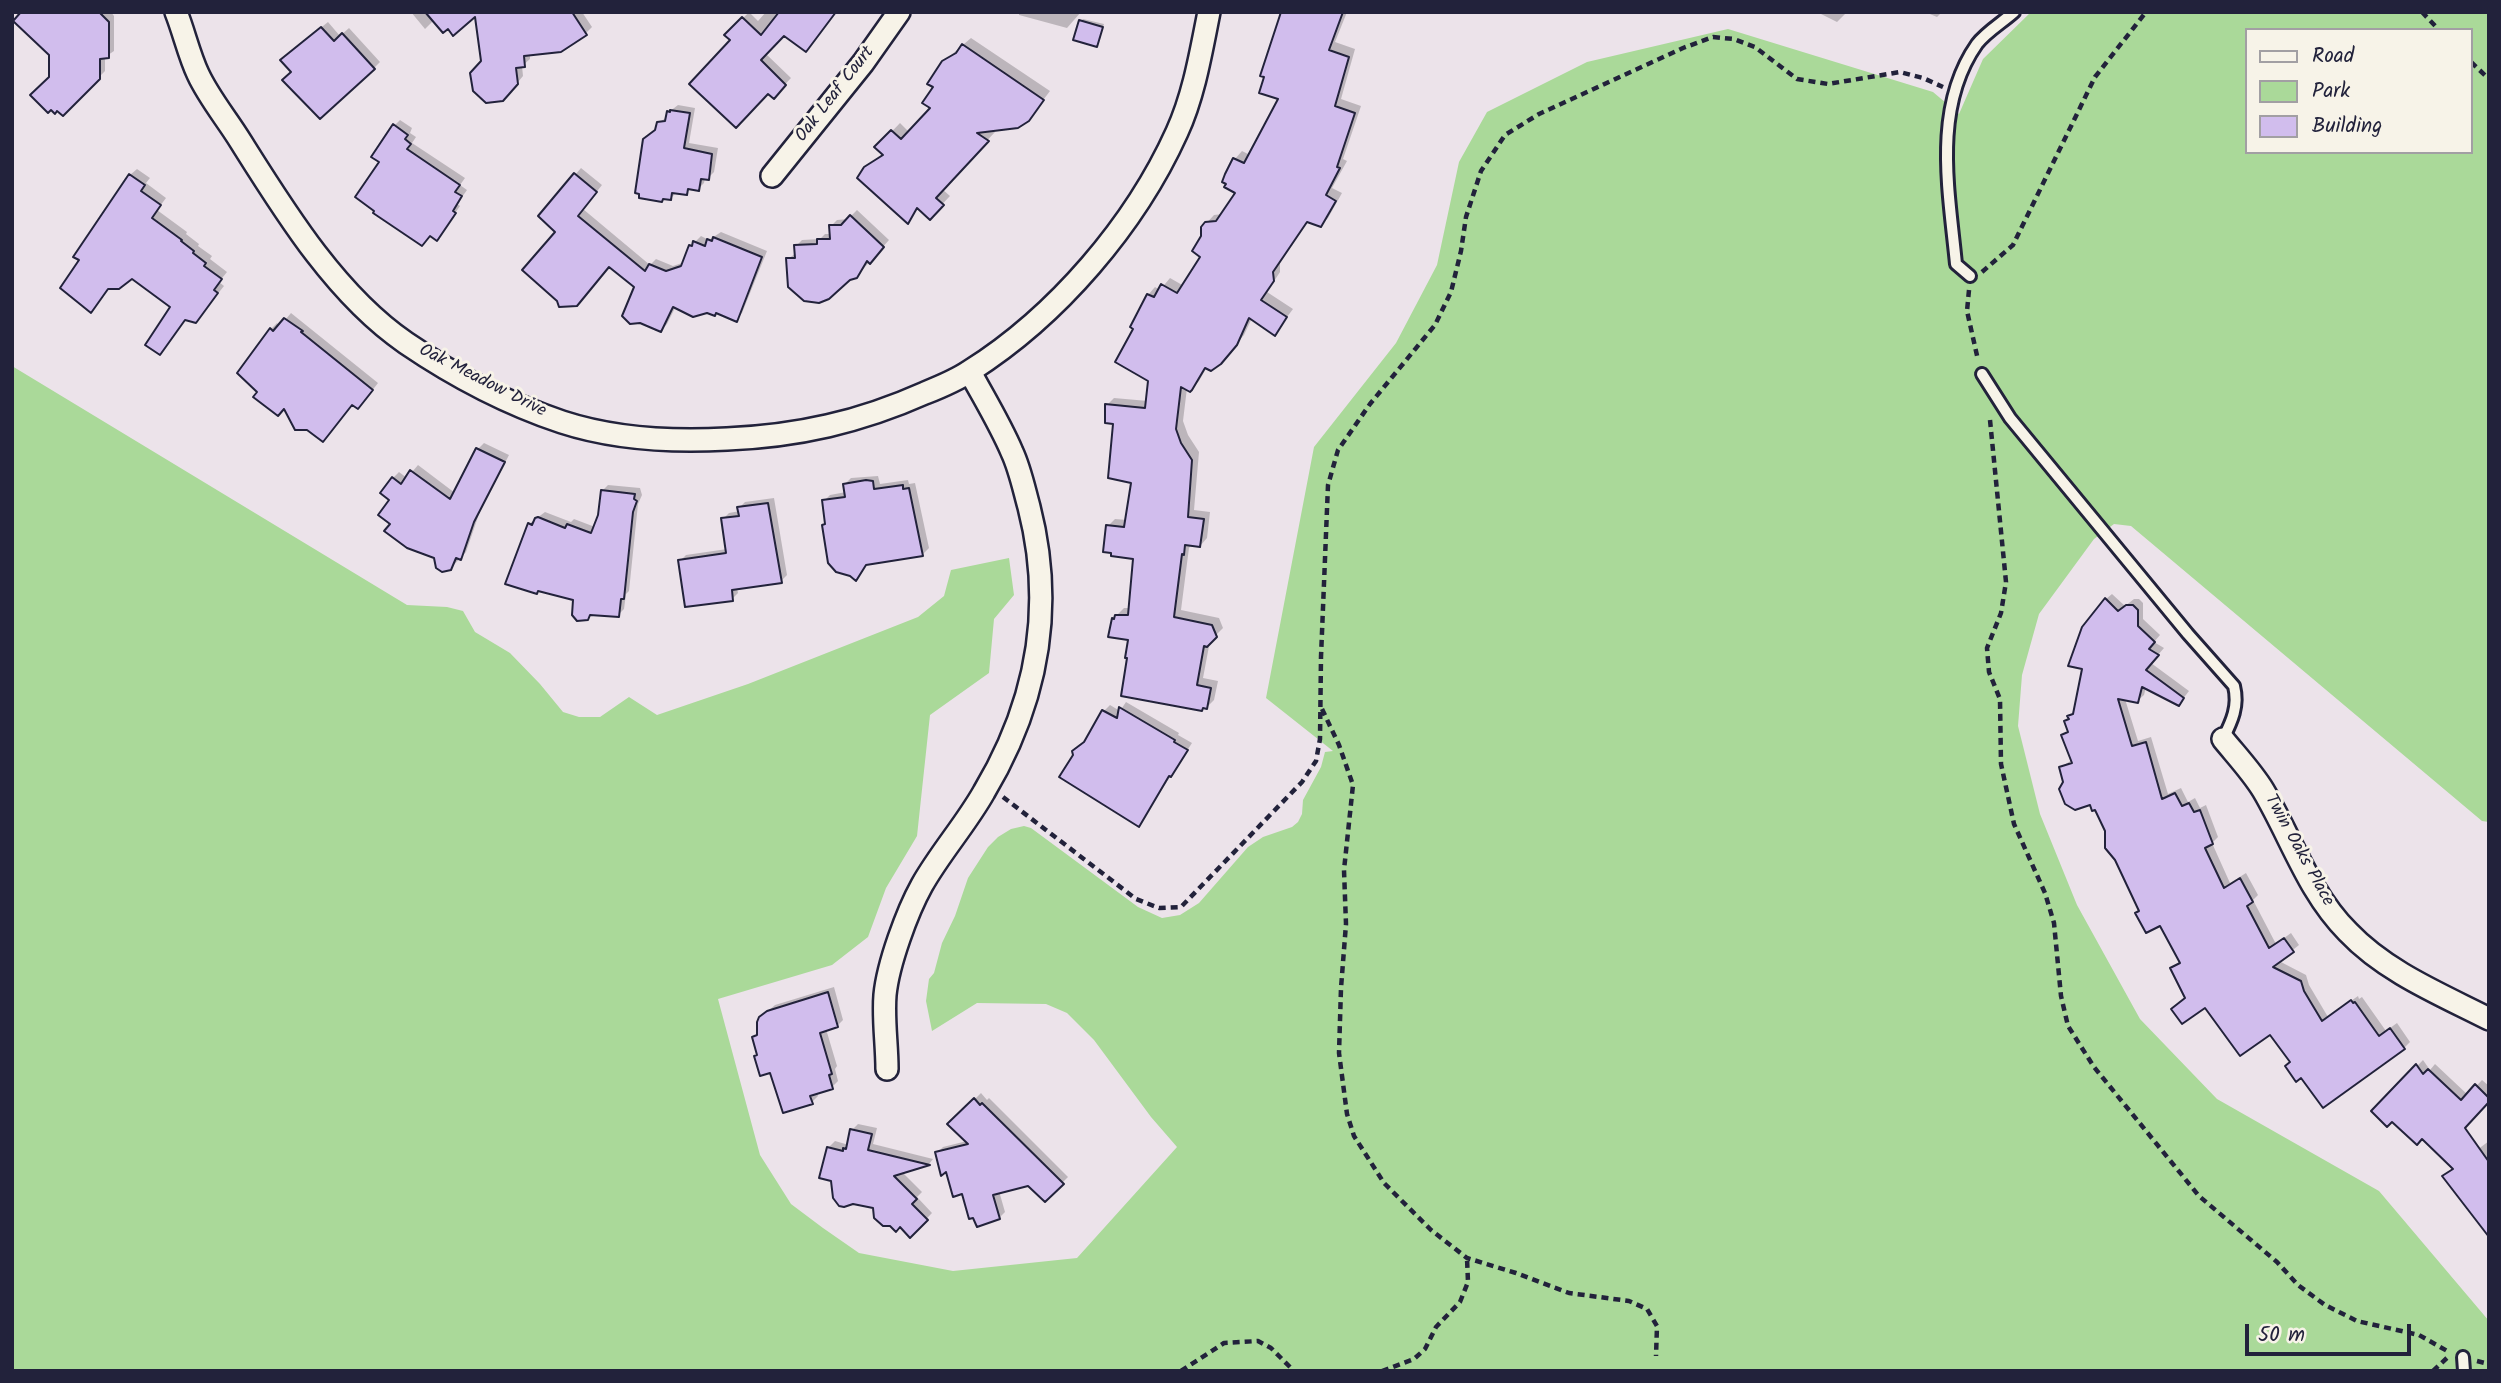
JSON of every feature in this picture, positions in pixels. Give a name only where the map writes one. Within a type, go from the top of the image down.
[{"type":"street","name":"Oak Meadow Drive","points":[[176,12],[198,74],[277,201],[311,248],[359,302],[403,341],[449,369],[520,406],[565,423],[634,437],[691,441],[804,432],[879,413],[970,372],[1051,309],[1099,256],[1147,189],[1178,129],[1199,62],[1209,12]]},
{"type":"street","name":"Oak Leaf Court","points":[[772,176],[863,63],[898,12]]},
{"type":"street","points":[[887,1069],[885,995],[896,948],[922,886],[988,786],[1013,733],[1035,670],[1042,580],[1038,542],[1013,453],[970,372]]},
{"type":"street","name":"Twin Oaks Place","points":[[2223,739],[2262,788],[2303,868],[2322,900],[2347,932],[2374,955],[2404,975],[2489,1018]]},
{"type":"lane","points":[[1970,276],[1956,264],[1946,163],[1953,92],[1978,43],[2009,14]]},
{"type":"lane","points":[[1982,374],[2010,418],[2234,686],[2237,697],[2234,716],[2223,739]]},
{"type":"lane","points":[[2457,1355],[2464,1371]]},
{"type":"path","points":[[1982,374],[1972,344],[1967,311],[1970,276],[1984,271],[2013,245],[2095,77],[2146,12]]},
{"type":"path","points":[[2422,12],[2437,28]]},
{"type":"path","points":[[988,786],[1136,899],[1159,908],[1181,907],[1302,782],[1316,761],[1320,738],[1328,485],[1338,450],[1370,404],[1435,325],[1451,292],[1466,217],[1481,171],[1505,135],[1539,114],[1713,37],[1755,47],[1797,79],[1828,85],[1900,72],[1923,78],[1953,92]]},
{"type":"path","points":[[2473,64],[2489,79]]},
{"type":"path","points":[[1988,408],[2006,582],[2001,613],[1987,648],[1989,672],[2000,699],[2001,764],[2014,824],[2045,893],[2054,923],[2061,996],[2068,1026],[2094,1067],[2199,1196],[2277,1262],[2298,1284],[2325,1305],[2357,1321],[2419,1335],[2457,1355],[2489,1364]]},
{"type":"path","points":[[1321,705],[1353,785],[1344,870],[1346,924],[1339,1053],[1347,1114],[1354,1136],[1384,1183],[1431,1230],[1467,1258],[1569,1293],[1629,1301],[1647,1310],[1657,1326],[1656,1356]]},
{"type":"path","points":[[1382,1371],[1414,1359],[1425,1349],[1436,1327],[1460,1302],[1468,1282],[1467,1258]]},
{"type":"path","points":[[1181,1371],[1224,1342],[1258,1341],[1271,1348],[1294,1371]]},
{"type":"path","points":[[2433,1371],[2457,1355]]},
{"type":"green space","points":[[2031,12],[2489,12],[2489,822],[2482,821],[2131,526],[2114,524],[2094,539],[2039,614],[2022,675],[2018,726],[2040,814],[2077,905],[2140,1019],[2217,1099],[2379,1191],[2489,1321],[2489,1371],[12,1371],[12,366],[407,605],[447,607],[463,611],[475,632],[510,653],[563,712],[579,717],[600,717],[629,697],[657,715],[748,684],[918,617],[944,596],[951,570],[1009,558],[1014,595],[994,619],[989,673],[930,715],[917,836],[886,888],[868,937],[832,965],[718,999],[760,1155],[791,1204],[823,1228],[859,1253],[953,1271],[1077,1258],[1177,1147],[1151,1117],[1094,1040],[1067,1013],[1046,1004],[977,1003],[932,1031],[926,1001],[929,979],[934,973],[942,943],[968,878],[988,847],[1011,829],[1024,826],[1031,828],[1138,907],[1162,918],[1180,915],[1199,903],[1248,847],[1263,837],[1292,827],[1298,822],[1302,814],[1303,800],[1321,767],[1325,752],[1333,751],[1266,698],[1314,447],[1396,343],[1437,265],[1459,162],[1487,112],[1587,62],[1728,29],[1933,92],[1959,114],[1983,59]]},
{"type":"building","points":[[21,12],[99,12],[109,22],[109,58],[100,59],[100,79],[63,116],[57,111],[55,114],[51,110],[48,113],[30,95],[49,77],[49,55],[13,21]]},
{"type":"building","points":[[425,12],[572,12],[587,35],[561,52],[524,56],[525,67],[516,68],[518,84],[503,101],[486,103],[473,91],[470,73],[481,61],[475,17],[453,36],[448,29],[443,33]]},
{"type":"building","points":[[779,12],[836,12],[806,52],[784,36],[761,60],[786,85],[774,99],[768,94],[736,128],[689,84],[730,40],[724,35],[742,17],[761,35]]},
{"type":"building","points":[[1281,12],[1343,12],[1329,50],[1349,57],[1335,106],[1355,113],[1337,167],[1340,168],[1326,195],[1336,201],[1321,227],[1307,222],[1273,272],[1274,281],[1261,300],[1287,317],[1275,336],[1249,318],[1237,345],[1221,364],[1211,371],[1205,368],[1190,392],[1181,387],[1176,429],[1192,460],[1188,517],[1204,519],[1200,547],[1185,545],[1184,555],[1182,554],[1174,617],[1212,625],[1217,637],[1207,647],[1204,646],[1197,685],[1211,688],[1207,709],[1203,708],[1202,711],[1121,696],[1128,640],[1108,637],[1112,618],[1114,619],[1115,615],[1128,615],[1133,559],[1103,552],[1106,525],[1124,527],[1131,483],[1108,478],[1113,424],[1105,423],[1105,404],[1145,408],[1148,381],[1115,362],[1133,329],[1130,327],[1147,294],[1154,297],[1161,284],[1177,293],[1200,257],[1192,251],[1201,236],[1201,227],[1205,222],[1216,221],[1235,193],[1224,187],[1226,184],[1222,182],[1225,174],[1233,158],[1244,163],[1278,99],[1259,93],[1264,77],[1260,76]]},
{"type":"building","points":[[1079,20],[1103,27],[1097,47],[1073,40]]},
{"type":"building","points":[[321,27],[334,41],[342,33],[375,69],[320,119],[282,80],[291,72],[280,60]]},
{"type":"building","points":[[962,44],[1044,100],[1029,121],[1018,128],[977,133],[989,141],[936,198],[944,205],[930,220],[917,208],[908,224],[857,178],[864,167],[883,155],[874,147],[891,130],[901,139],[930,108],[922,103],[933,87],[927,84],[942,61],[956,53]]},
{"type":"building","points":[[667,111],[690,113],[684,148],[712,154],[709,180],[701,179],[699,191],[688,189],[687,195],[672,193],[671,200],[663,199],[662,202],[639,198],[639,194],[635,193],[643,139],[655,130],[657,122],[665,121]]},
{"type":"building","points":[[393,124],[408,135],[405,139],[411,144],[407,149],[460,185],[455,192],[462,196],[453,211],[456,213],[437,241],[430,236],[422,246],[373,213],[374,211],[355,197],[379,162],[371,157]]},
{"type":"building","points":[[574,173],[597,192],[578,216],[645,271],[649,264],[666,271],[681,266],[693,241],[705,246],[707,239],[712,241],[713,237],[762,257],[737,322],[716,313],[715,316],[707,313],[693,317],[673,307],[661,332],[640,323],[630,324],[622,316],[634,287],[609,267],[577,306],[559,307],[557,301],[522,270],[555,232],[538,216]]},
{"type":"building","points":[[129,174],[145,185],[141,191],[161,205],[152,218],[182,240],[206,263],[204,266],[222,279],[214,290],[218,293],[196,323],[185,320],[160,355],[145,345],[170,307],[132,279],[119,289],[108,289],[91,313],[60,288],[79,260],[73,257]]},
{"type":"building","points":[[850,215],[884,247],[870,264],[867,261],[857,278],[850,280],[829,299],[819,303],[804,301],[788,287],[786,258],[795,258],[794,245],[817,244],[817,239],[830,239],[829,225],[841,225]]},
{"type":"building","points":[[284,318],[373,390],[358,409],[352,405],[323,442],[307,430],[295,430],[284,409],[278,416],[253,397],[257,392],[237,373],[270,328],[273,331]]},
{"type":"building","points":[[476,448],[505,462],[474,522],[461,560],[456,558],[451,570],[442,572],[436,568],[434,558],[407,548],[384,531],[390,524],[378,515],[389,500],[380,493],[392,477],[401,484],[410,470],[450,499]]},
{"type":"building","points":[[873,481],[874,489],[903,485],[903,489],[909,488],[923,556],[866,565],[856,581],[836,572],[828,563],[822,525],[825,524],[822,500],[845,497],[843,484]]},
{"type":"building","points":[[601,490],[635,494],[634,499],[637,501],[633,512],[624,599],[621,599],[619,617],[590,615],[588,620],[577,621],[572,615],[573,600],[538,591],[537,594],[505,584],[528,523],[532,525],[538,517],[565,528],[567,524],[591,533],[598,515]]},
{"type":"building","points":[[768,503],[782,583],[732,590],[733,601],[685,607],[678,560],[726,553],[721,518],[739,516],[737,507]]},
{"type":"building","points":[[2105,598],[2118,611],[2126,605],[2133,605],[2138,610],[2138,626],[2155,642],[2149,649],[2159,655],[2146,670],[2184,698],[2179,706],[2142,687],[2138,703],[2118,699],[2132,746],[2146,742],[2162,799],[2175,793],[2182,806],[2189,803],[2194,812],[2200,810],[2213,844],[2205,848],[2224,888],[2240,878],[2253,902],[2247,906],[2269,948],[2284,938],[2294,952],[2273,967],[2301,981],[2322,1021],[2351,1000],[2379,1036],[2390,1028],[2405,1049],[2323,1108],[2301,1078],[2296,1082],[2285,1066],[2290,1062],[2270,1035],[2240,1056],[2205,1008],[2182,1024],[2171,1009],[2185,998],[2170,968],[2180,963],[2160,926],[2146,933],[2135,913],[2139,911],[2115,860],[2105,848],[2105,831],[2095,810],[2092,811],[2090,805],[2075,810],[2065,804],[2059,789],[2063,782],[2059,767],[2072,763],[2061,735],[2068,732],[2064,721],[2069,719],[2067,716],[2073,714],[2082,669],[2068,666],[2082,627]]},
{"type":"building","points":[[1119,707],[1188,750],[1139,827],[1059,777],[1073,755],[1072,751],[1084,742],[1102,710],[1117,718]]},
{"type":"building","points":[[828,992],[838,1027],[820,1033],[832,1074],[829,1075],[833,1089],[810,1096],[813,1104],[783,1113],[770,1073],[760,1076],[754,1056],[757,1055],[752,1037],[757,1035],[757,1022],[767,1011]]},
{"type":"building","points":[[2416,1064],[2423,1074],[2428,1069],[2461,1100],[2475,1084],[2489,1098],[2489,1102],[2465,1128],[2489,1162],[2489,1237],[2442,1176],[2453,1169],[2422,1139],[2417,1145],[2392,1122],[2387,1127],[2371,1111]]},
{"type":"building","points":[[974,1098],[1064,1184],[1045,1202],[1028,1186],[993,1195],[1000,1219],[977,1227],[973,1218],[969,1219],[962,1194],[953,1197],[946,1172],[941,1176],[935,1152],[968,1144],[947,1124]]},
{"type":"building","points":[[850,1129],[872,1134],[868,1150],[930,1165],[894,1176],[917,1199],[912,1204],[928,1220],[910,1238],[900,1227],[896,1232],[890,1226],[883,1226],[874,1218],[873,1208],[853,1204],[839,1206],[833,1198],[831,1181],[819,1178],[827,1147],[843,1151],[843,1148],[846,1149]]}]
